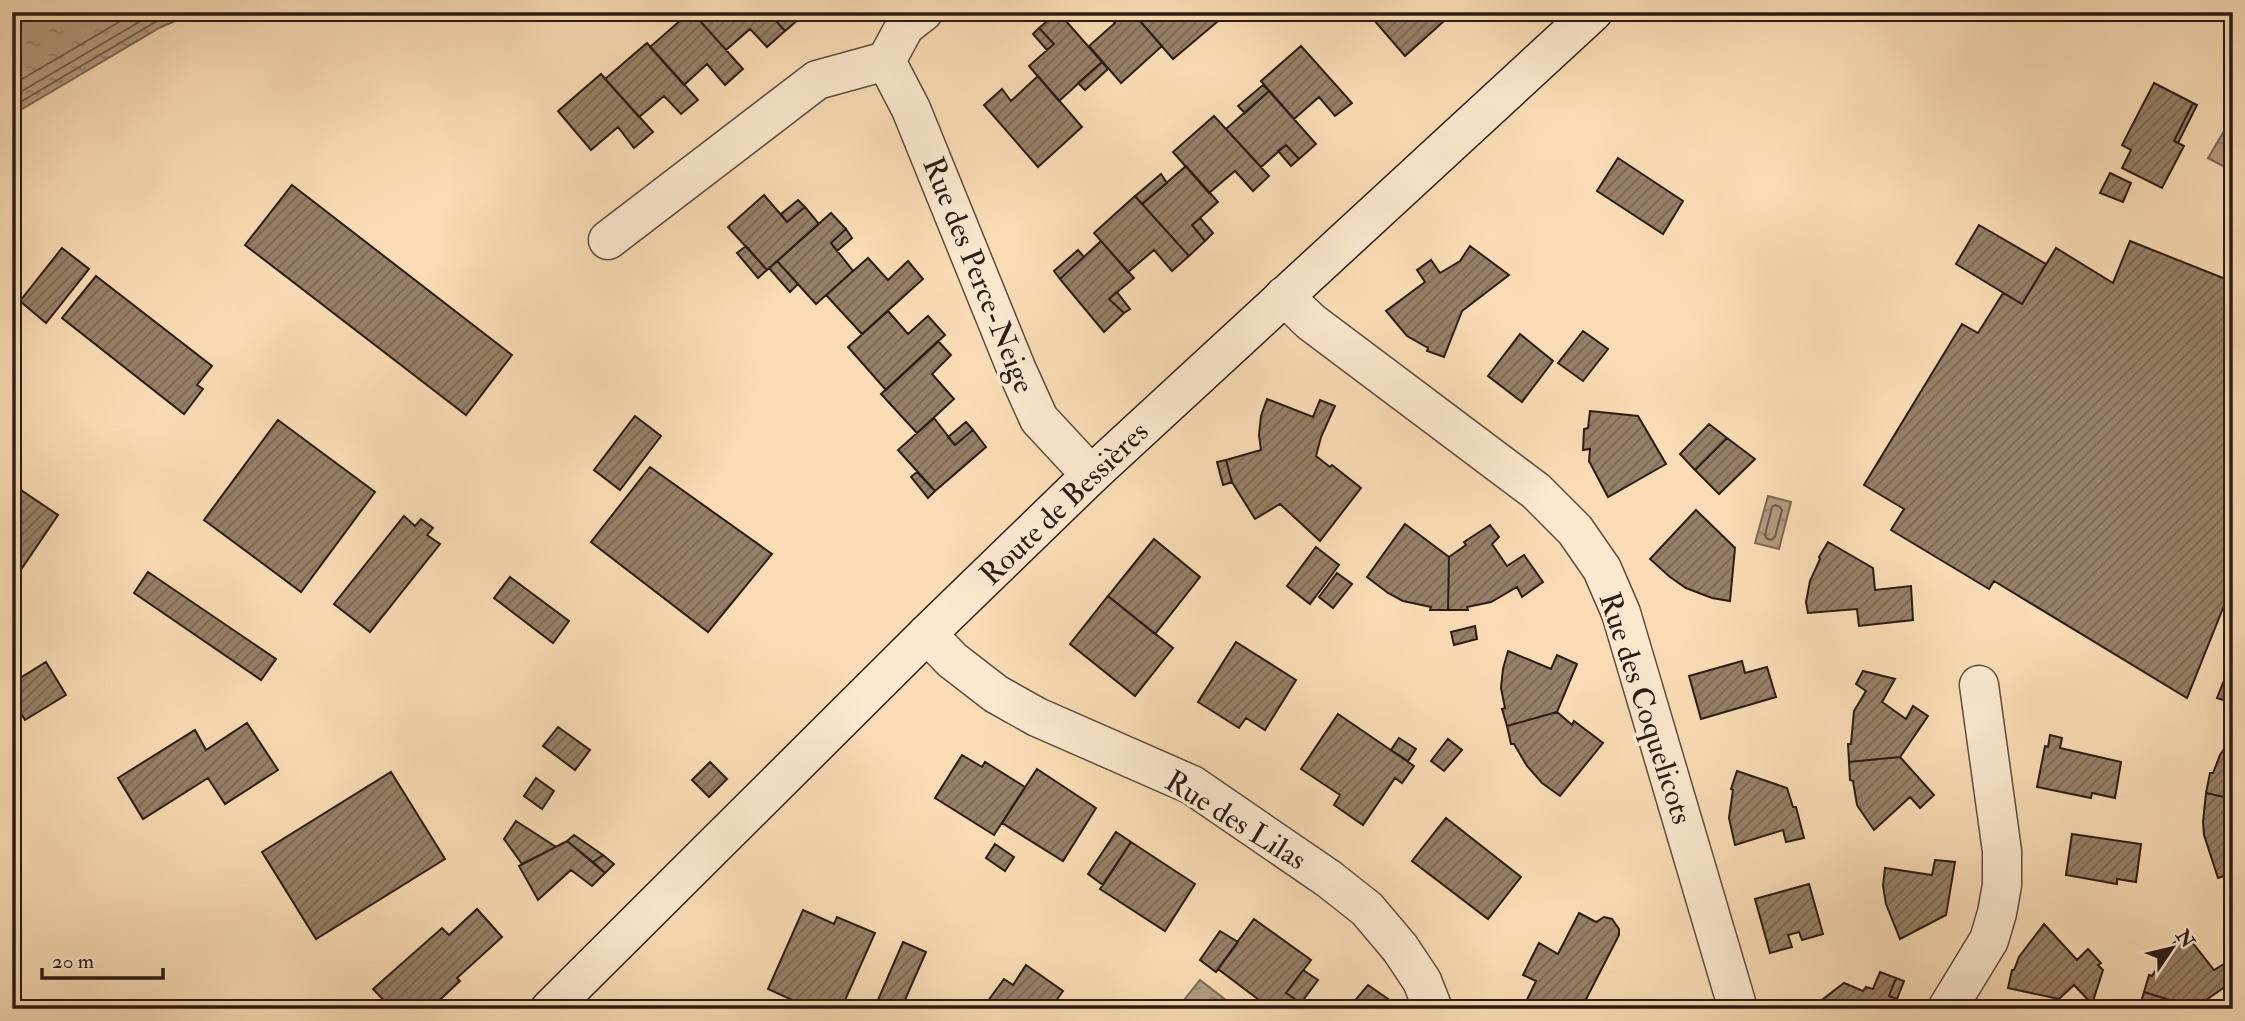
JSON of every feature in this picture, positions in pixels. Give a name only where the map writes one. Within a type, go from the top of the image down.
[{"type":"street","points":[[608,240],[817,80],[886,61],[905,26],[923,12]]},
{"type":"street","name":"Route de Bessières","points":[[550,1009],[1091,475],[1593,12]]},
{"type":"street","name":"Rue des Perce-Neige","points":[[886,61],[911,109],[1016,369],[1039,419],[1091,475]]},
{"type":"street","name":"Rue des Coquelicots","points":[[1284,296],[1311,322],[1536,491],[1575,530],[1602,569],[1621,612],[1738,1009]]},
{"type":"street","name":"Rue des Lilas","points":[[927,634],[952,660],[996,694],[1037,717],[1192,785],[1329,879],[1367,909],[1400,948],[1422,981],[1433,1009]]},
{"type":"street","points":[[1947,1009],[1989,940],[2002,885],[2003,851],[1979,685]]},
{"type":"water","points":[[14,12],[197,12],[161,27],[12,115]]},
{"type":"water","points":[[2233,116],[2233,170],[2232,171],[2208,158]]},
{"type":"water","points":[[1768,496],[1791,502],[1779,549],[1755,543]]},
{"type":"water","points":[[1200,980],[1235,1007],[1234,1009],[1196,1009],[1184,1000]]},
{"type":"building","points":[[690,12],[743,69],[725,85],[707,64],[684,85],[650,47]]},
{"type":"building","points":[[692,12],[768,12],[785,31],[767,47],[750,29],[726,50]]},
{"type":"building","points":[[768,12],[807,12],[785,31]]},
{"type":"building","points":[[1058,12],[1102,62],[1059,101],[1029,66],[1054,44],[1039,28]]},
{"type":"building","points":[[1105,12],[1132,12],[1162,46],[1121,83],[1089,46],[1115,23]]},
{"type":"building","points":[[1132,12],[1208,12],[1217,22],[1173,59]]},
{"type":"building","points":[[1367,12],[1454,12],[1405,56]]},
{"type":"building","points":[[1039,28],[1054,44],[1047,50],[1033,34]]},
{"type":"building","points":[[647,43],[698,100],[681,114],[664,96],[639,117],[605,79]]},
{"type":"building","points":[[1301,46],[1352,103],[1335,116],[1319,97],[1294,119],[1261,81]]},
{"type":"building","points":[[1102,62],[1108,69],[1085,90],[1078,83]]},
{"type":"building","points":[[601,74],[653,132],[634,148],[618,127],[591,150],[558,111]]},
{"type":"building","points":[[1038,76],[1082,127],[1038,167],[984,105],[1002,89],[1011,101]]},
{"type":"building","points":[[2154,83],[2193,103],[2174,141],[2184,146],[2162,188],[2122,168],[2131,150],[2122,145]]},
{"type":"building","points":[[1263,85],[1269,91],[1245,113],[1238,106]]},
{"type":"building","points":[[1269,91],[1316,144],[1299,159],[1286,145],[1261,167],[1226,129]]},
{"type":"building","points":[[2193,103],[2197,105],[2178,143],[2174,141]]},
{"type":"building","points":[[1214,116],[1269,176],[1253,191],[1235,171],[1209,193],[1173,152]]},
{"type":"building","points":[[1286,145],[1299,159],[1291,166],[1278,151]]},
{"type":"building","points":[[1618,158],[1683,201],[1663,234],[1597,191]]},
{"type":"building","points":[[1186,166],[1218,202],[1192,225],[1205,241],[1189,256],[1142,204]]},
{"type":"building","points":[[2110,173],[2131,183],[2123,202],[2100,193]]},
{"type":"building","points":[[1161,174],[1167,183],[1142,204],[1135,196]]},
{"type":"building","points":[[292,185],[512,355],[466,415],[245,245]]},
{"type":"building","points":[[764,195],[787,222],[805,207],[819,224],[767,270],[728,227]]},
{"type":"building","points":[[1135,196],[1189,256],[1172,271],[1154,250],[1128,272],[1094,233]]},
{"type":"building","points":[[798,200],[805,207],[787,222],[781,214]]},
{"type":"building","points":[[831,213],[846,229],[831,243],[853,271],[816,304],[777,261]]},
{"type":"building","points":[[1200,218],[1213,233],[1205,241],[1192,225]]},
{"type":"building","points":[[1979,225],[2046,264],[2022,304],[1956,264]]},
{"type":"building","points":[[846,229],[852,238],[837,251],[831,243]]},
{"type":"building","points":[[1101,241],[1134,278],[1109,299],[1124,313],[1104,332],[1060,279]]},
{"type":"building","points":[[2130,241],[2233,282],[2233,583],[2187,698],[1994,581],[1989,589],[1891,530],[1904,509],[1864,485],[1962,324],[1978,333],[2003,293],[2022,304],[2056,248],[2113,283]]},
{"type":"building","points":[[746,246],[767,270],[758,278],[737,253]]},
{"type":"building","points":[[1470,246],[1509,275],[1462,311],[1444,357],[1427,351],[1428,348],[1407,336],[1386,311],[1425,282],[1417,270],[1431,260],[1440,273],[1460,261]]},
{"type":"building","points":[[62,248],[89,269],[46,323],[20,301]]},
{"type":"building","points":[[1078,250],[1084,257],[1060,279],[1054,271]]},
{"type":"building","points":[[868,258],[888,280],[908,261],[923,279],[862,334],[826,295]]},
{"type":"building","points":[[777,261],[798,284],[790,292],[769,268]]},
{"type":"building","points":[[96,276],[212,366],[197,385],[203,389],[184,414],[62,318]]},
{"type":"building","points":[[1117,292],[1130,309],[1124,313],[1109,299]]},
{"type":"building","points":[[888,311],[908,334],[928,316],[945,335],[886,390],[848,347]]},
{"type":"building","points":[[1583,331],[1608,349],[1583,381],[1558,363]]},
{"type":"building","points":[[1520,334],[1553,361],[1522,402],[1488,376]]},
{"type":"building","points":[[938,341],[951,355],[932,374],[954,399],[917,433],[881,394]]},
{"type":"building","points":[[1267,399],[1313,417],[1320,400],[1335,406],[1316,456],[1361,488],[1320,541],[1280,504],[1255,519],[1232,482],[1226,460],[1261,450],[1261,416]]},
{"type":"building","points":[[1590,411],[1638,416],[1666,464],[1608,497],[1589,461],[1590,449],[1583,450],[1584,429],[1588,428]]},
{"type":"building","points":[[635,416],[661,436],[620,490],[594,470]]},
{"type":"building","points":[[934,418],[955,445],[973,430],[986,447],[935,491],[898,450]]},
{"type":"building","points":[[278,420],[375,492],[301,592],[204,520]]},
{"type":"building","points":[[966,422],[973,430],[955,445],[948,437]]},
{"type":"building","points":[[1709,424],[1727,438],[1695,470],[1680,454]]},
{"type":"building","points":[[1727,438],[1755,459],[1719,494],[1695,470]]},
{"type":"building","points":[[1226,460],[1232,482],[1223,485],[1217,462]]},
{"type":"building","points":[[650,467],[772,554],[708,632],[591,542]]},
{"type":"building","points":[[917,472],[935,491],[928,498],[911,477]]},
{"type":"building","points":[[12,484],[58,515],[12,583]]},
{"type":"building","points":[[1696,510],[1735,548],[1730,601],[1712,598],[1686,588],[1650,559]]},
{"type":"building","points":[[404,516],[415,526],[421,519],[433,528],[427,535],[440,544],[370,632],[334,604]]},
{"type":"building","points":[[1405,524],[1449,557],[1448,610],[1430,610],[1431,607],[1403,601],[1367,577]]},
{"type":"building","points":[[1490,525],[1499,537],[1492,544],[1507,566],[1524,555],[1543,582],[1522,597],[1517,587],[1491,602],[1467,607],[1468,610],[1448,610],[1449,557],[1466,545],[1464,542]]},
{"type":"building","points":[[1154,539],[1200,577],[1155,634],[1108,596]]},
{"type":"building","points":[[1828,542],[1873,568],[1875,590],[1911,586],[1913,620],[1859,626],[1857,609],[1808,613],[1806,602],[1810,581]]},
{"type":"building","points":[[1316,547],[1339,565],[1310,604],[1287,586]]},
{"type":"building","points":[[148,572],[276,659],[261,680],[134,593]]},
{"type":"building","points":[[1337,573],[1352,584],[1333,608],[1319,597]]},
{"type":"building","points":[[510,577],[569,621],[553,643],[494,598]]},
{"type":"building","points":[[1108,596],[1173,648],[1135,696],[1070,644]]},
{"type":"building","points":[[1475,626],[1477,639],[1454,645],[1451,632]]},
{"type":"building","points":[[1236,642],[1296,680],[1265,730],[1246,718],[1239,728],[1198,702]]},
{"type":"building","points":[[1508,651],[1551,669],[1557,655],[1577,664],[1557,712],[1507,726],[1502,709],[1505,708],[1501,688]]},
{"type":"building","points":[[1742,661],[1745,673],[1767,667],[1776,697],[1701,719],[1689,676]]},
{"type":"building","points":[[46,662],[66,695],[25,720],[12,699],[12,683]]},
{"type":"building","points":[[1863,671],[1895,679],[1882,702],[1906,719],[1913,706],[1928,716],[1900,757],[1849,762],[1848,744],[1851,744],[1854,711],[1866,691],[1856,684]]},
{"type":"building","points":[[2225,678],[2233,680],[2233,703],[2217,698]]},
{"type":"building","points":[[1557,712],[1572,725],[1574,721],[1603,743],[1560,796],[1542,783],[1527,766],[1514,744],[1511,744],[1507,726]]},
{"type":"building","points":[[1338,714],[1414,766],[1402,783],[1395,778],[1363,825],[1334,805],[1340,795],[1301,769]]},
{"type":"building","points":[[247,723],[278,770],[225,804],[208,778],[143,819],[118,778],[195,730],[206,750]]},
{"type":"building","points":[[558,727],[590,750],[575,770],[543,746]]},
{"type":"building","points":[[2050,735],[2062,738],[2060,748],[2121,762],[2115,798],[2092,793],[2091,798],[2037,787],[2045,746],[2048,747]]},
{"type":"building","points":[[2233,736],[2233,799],[2206,793],[2210,773],[2213,773],[2220,755]]},
{"type":"building","points":[[1399,738],[1416,749],[1408,761],[1391,750]]},
{"type":"building","points":[[1448,739],[1462,750],[1444,771],[1431,761]]},
{"type":"building","points":[[962,755],[982,767],[985,762],[1025,787],[994,835],[935,798]]},
{"type":"building","points":[[1900,757],[1934,795],[1920,808],[1910,797],[1874,830],[1857,805],[1853,781],[1850,780],[1849,762]]},
{"type":"building","points":[[710,762],[727,779],[709,797],[692,780]]},
{"type":"building","points":[[1037,769],[1096,808],[1063,861],[1002,823]]},
{"type":"building","points":[[1737,771],[1787,788],[1793,807],[1796,807],[1804,838],[1786,842],[1783,830],[1735,845],[1729,818],[1731,789]]},
{"type":"building","points":[[391,772],[445,859],[316,939],[262,852]]},
{"type":"building","points":[[536,778],[554,791],[542,809],[524,796]]},
{"type":"building","points":[[2206,793],[2233,799],[2233,873],[2218,878],[2204,835]]},
{"type":"building","points":[[1446,818],[1521,877],[1488,919],[1412,861]]},
{"type":"building","points":[[516,821],[556,847],[522,864],[504,839]]},
{"type":"building","points":[[1116,832],[1131,842],[1103,885],[1088,874]]},
{"type":"building","points":[[2072,834],[2141,844],[2136,882],[2117,879],[2117,884],[2066,875]]},
{"type":"building","points":[[574,835],[603,855],[593,862],[567,841]]},
{"type":"building","points":[[567,841],[605,873],[592,886],[571,870],[538,900],[519,866]]},
{"type":"building","points":[[1131,842],[1195,884],[1165,931],[1100,889]]},
{"type":"building","points":[[995,844],[1014,857],[1005,871],[986,858]]},
{"type":"building","points":[[603,855],[614,864],[605,873],[593,862]]},
{"type":"building","points":[[1935,860],[1955,862],[1946,915],[1900,939],[1886,904],[1883,886],[1885,868],[1932,875]]},
{"type":"building","points":[[1809,884],[1823,934],[1802,940],[1799,932],[1788,935],[1792,947],[1770,953],[1755,899]]},
{"type":"building","points":[[477,909],[502,937],[457,978],[460,981],[430,1009],[392,1009],[373,989],[442,928],[449,935]]},
{"type":"building","points":[[803,910],[834,924],[837,917],[875,933],[841,1009],[812,1009],[768,989]]},
{"type":"building","points":[[1579,913],[1596,922],[1604,917],[1612,919],[1619,929],[1619,935],[1581,1009],[1523,1008],[1536,981],[1523,975],[1539,943],[1558,954]]},
{"type":"building","points":[[1254,919],[1311,960],[1286,993],[1301,1003],[1298,1009],[1265,1009],[1267,1006],[1218,969]]},
{"type":"building","points":[[2044,924],[2077,960],[2088,949],[2101,963],[2098,965],[2103,970],[2092,1004],[2074,985],[2059,999],[2008,988],[2012,970],[2019,957]]},
{"type":"building","points":[[1220,931],[1238,942],[1216,972],[1200,960]]},
{"type":"building","points":[[2185,933],[2214,970],[2224,964],[2233,975],[2233,981],[2195,1008],[2144,992],[2149,975],[2152,976],[2172,945]]},
{"type":"building","points":[[903,942],[926,952],[901,1009],[874,1009]]},
{"type":"building","points":[[1026,965],[1063,991],[1050,1009],[982,1009],[1004,979],[1013,985]]},
{"type":"building","points":[[1303,970],[1318,980],[1301,1003],[1286,993]]},
{"type":"building","points":[[1880,972],[1896,978],[1889,996],[1897,999],[1894,1009],[1810,1009],[1844,983],[1863,991],[1866,987],[1873,989]]},
{"type":"building","points":[[1896,978],[1904,981],[1897,999],[1889,996]]},
{"type":"building","points":[[1368,985],[1391,1001],[1385,1009],[1356,1009],[1352,1004]]},
{"type":"building","points":[[2144,992],[2195,1008],[2196,1009],[2139,1009]]}]
